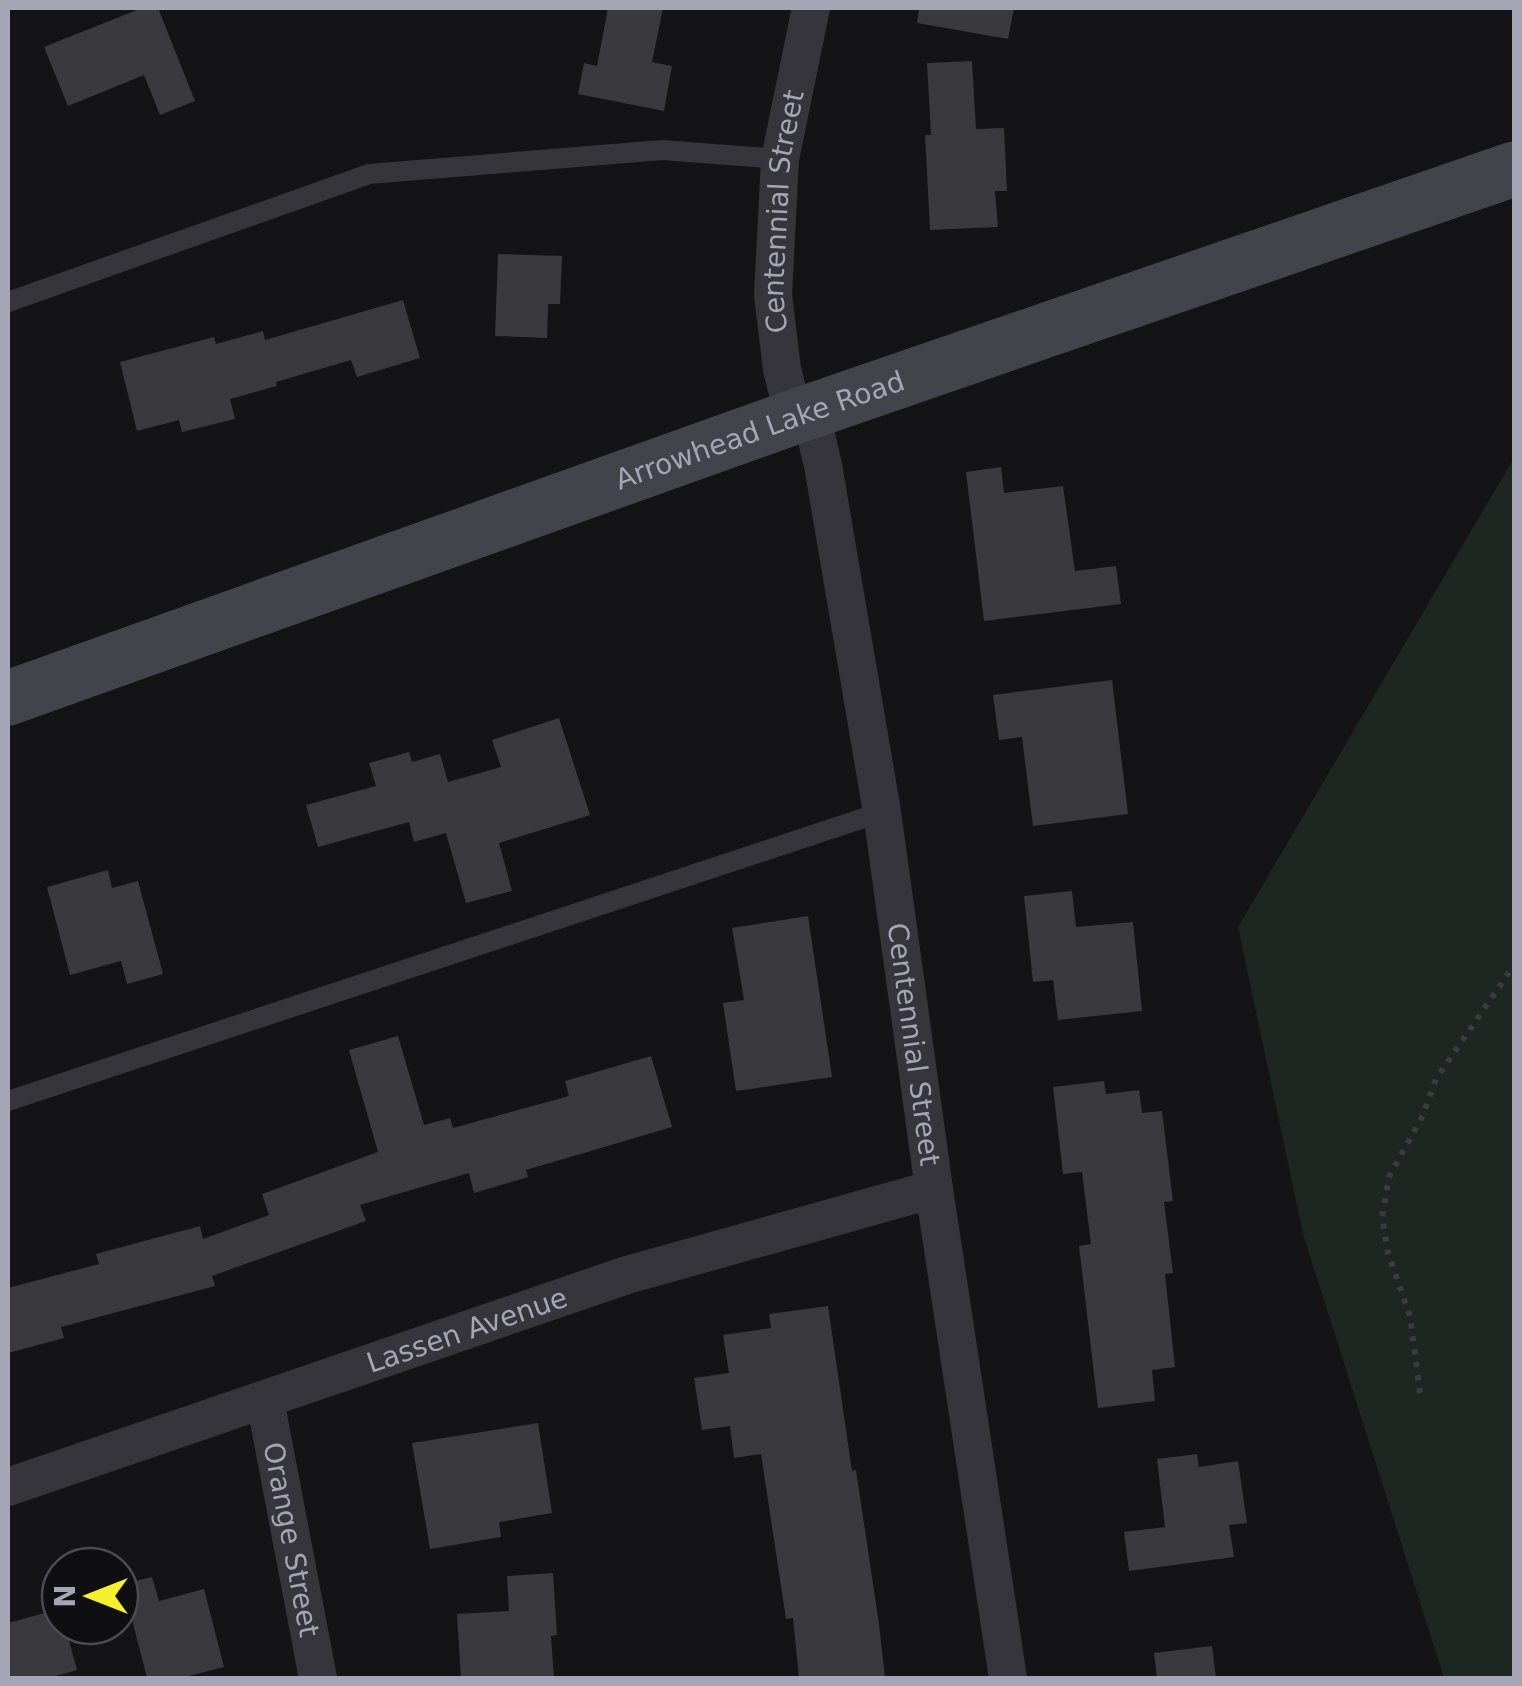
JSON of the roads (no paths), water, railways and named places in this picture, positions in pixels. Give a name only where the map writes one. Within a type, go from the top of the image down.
[{"type":"main road","name":"Arrowhead Lake Road","points":[[8,698],[802,414],[1514,169]]},
{"type":"street","name":"Centennial Street","points":[[811,8],[780,160],[772,296],[782,369],[823,465],[882,812],[1008,1678]]},
{"type":"street","name":"Lassen Avenue","points":[[8,1488],[627,1275],[934,1189]]},
{"type":"street","name":"Orange Street","points":[[265,1400],[318,1678]]},
{"type":"lane","points":[[8,302],[369,174],[662,150],[780,160]]},
{"type":"lane","points":[[8,1101],[882,812]]}]
